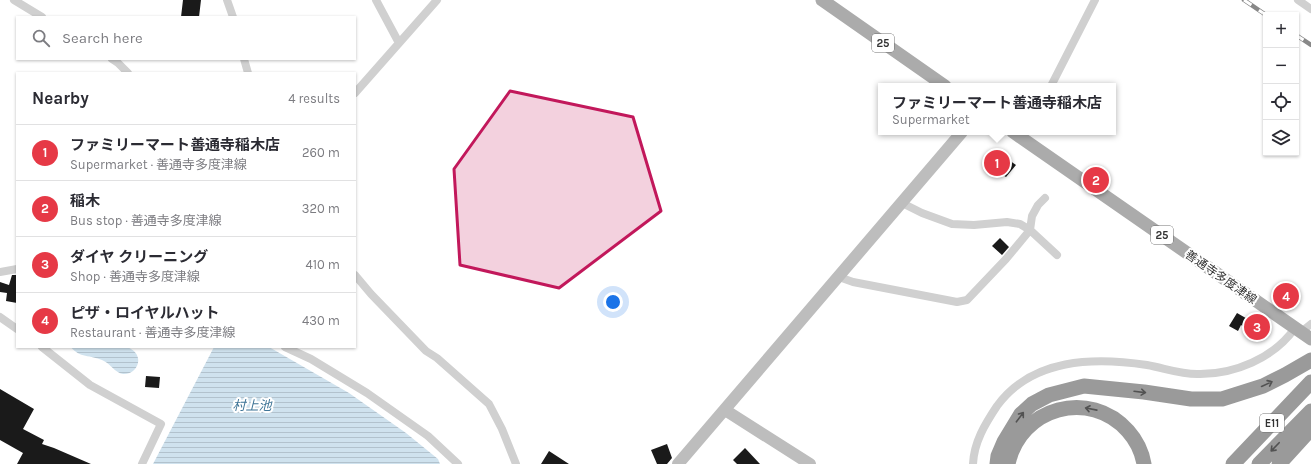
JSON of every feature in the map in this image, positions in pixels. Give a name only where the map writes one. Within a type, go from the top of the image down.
[{"type":"highway","points":[[997,464],[998,456],[1004,442],[1021,414],[1032,404],[1049,395],[1084,386],[1144,392],[1191,399],[1222,398],[1263,386],[1310,361]]},
{"type":"highway","name":"E11","points":[[1233,464],[1311,382]]},
{"type":"highway","points":[[1008,464],[1013,448],[1019,437],[1029,426],[1042,416],[1056,410],[1084,408],[1099,411],[1124,426],[1135,439],[1144,464]]},
{"type":"highway","name":"E11","points":[[1259,464],[1311,411]]},
{"type":"highway","points":[[1279,464],[1311,429]]},
{"type":"main road","name":"25","points":[[822,0],[941,83]]},
{"type":"main road","name":"善通寺多度津線","points":[[1022,135],[1302,333]]},
{"type":"street","points":[[14,0],[40,16]]},
{"type":"street","points":[[227,0],[233,16]]},
{"type":"street","points":[[376,0],[399,43]]},
{"type":"street","points":[[356,92],[437,0]]},
{"type":"street","points":[[1053,83],[1095,0]]},
{"type":"street","points":[[1298,0],[1311,9]]},
{"type":"street","points":[[114,60],[127,72]]},
{"type":"street","points":[[244,60],[248,72]]},
{"type":"street","points":[[678,464],[959,135]]},
{"type":"street","points":[[839,277],[853,282],[957,302],[967,300],[1006,259],[1030,230],[1032,216],[1038,205],[1045,198]]},
{"type":"street","points":[[902,203],[922,213],[952,224],[1007,222],[1020,224],[1030,230],[1057,255]]},
{"type":"street","points":[[0,272],[16,269]]},
{"type":"street","points":[[356,275],[371,294],[426,351],[489,404],[516,464]]},
{"type":"street","points":[[0,317],[16,328]]},
{"type":"street","points":[[972,464],[976,444],[983,429],[1003,399],[1016,386],[1037,373],[1060,365],[1094,361],[1147,365],[1176,372],[1197,374],[1220,372],[1247,365],[1264,357],[1302,333],[1311,324]]},
{"type":"street","points":[[43,348],[90,386],[161,424],[142,464]]},
{"type":"street","points":[[287,348],[311,360],[367,393],[428,436],[458,464]]},
{"type":"street","points":[[725,410],[810,464]]},
{"type":"highlighted area","points":[[510,91],[633,117],[661,211],[559,288],[460,265],[454,169]]},
{"type":"water","points":[[72,348],[129,348],[137,355],[138,364],[132,371],[123,374],[117,372],[105,361],[98,358],[81,355]]},
{"type":"water","name":"村上池","points":[[213,348],[271,348],[349,393],[406,433],[438,459],[440,464],[153,464]]},
{"type":"building","points":[[183,0],[201,0],[199,16],[181,16]]},
{"type":"building","points":[[993,149],[1016,165],[1006,177],[984,163]]},
{"type":"building","points":[[1000,238],[1009,247],[1002,255],[992,246]]},
{"type":"building","points":[[12,275],[16,275],[16,303],[6,301],[7,293],[0,292],[0,282],[9,285]]},
{"type":"building","points":[[1283,287],[1295,295],[1285,309],[1273,300]]},
{"type":"building","points":[[1237,313],[1265,329],[1260,337],[1241,325],[1238,331],[1229,326]]},
{"type":"building","points":[[146,376],[160,377],[159,388],[145,387]]},
{"type":"building","points":[[0,389],[34,409],[23,429],[44,440],[42,444],[91,464],[17,464],[23,453],[0,440]]},
{"type":"building","points":[[667,444],[672,458],[667,464],[657,464],[651,450]]},
{"type":"building","points":[[745,448],[760,464],[737,464],[733,460]]},
{"type":"building","points":[[549,451],[569,464],[541,464]]},
{"type":"railway","points":[[1244,0],[1263,13]]},
{"type":"railway","points":[[1299,37],[1311,45]]},
{"type":"place","name":"ファミリーマート善通寺稲木店","points":[[997,163]]},
{"type":"place","name":"稲木","points":[[1096,180]]},
{"type":"place","name":"ピザ・ロイヤルハット","points":[[1286,296]]},
{"type":"place","name":"ダイヤ クリーニング","points":[[1257,327]]}]
